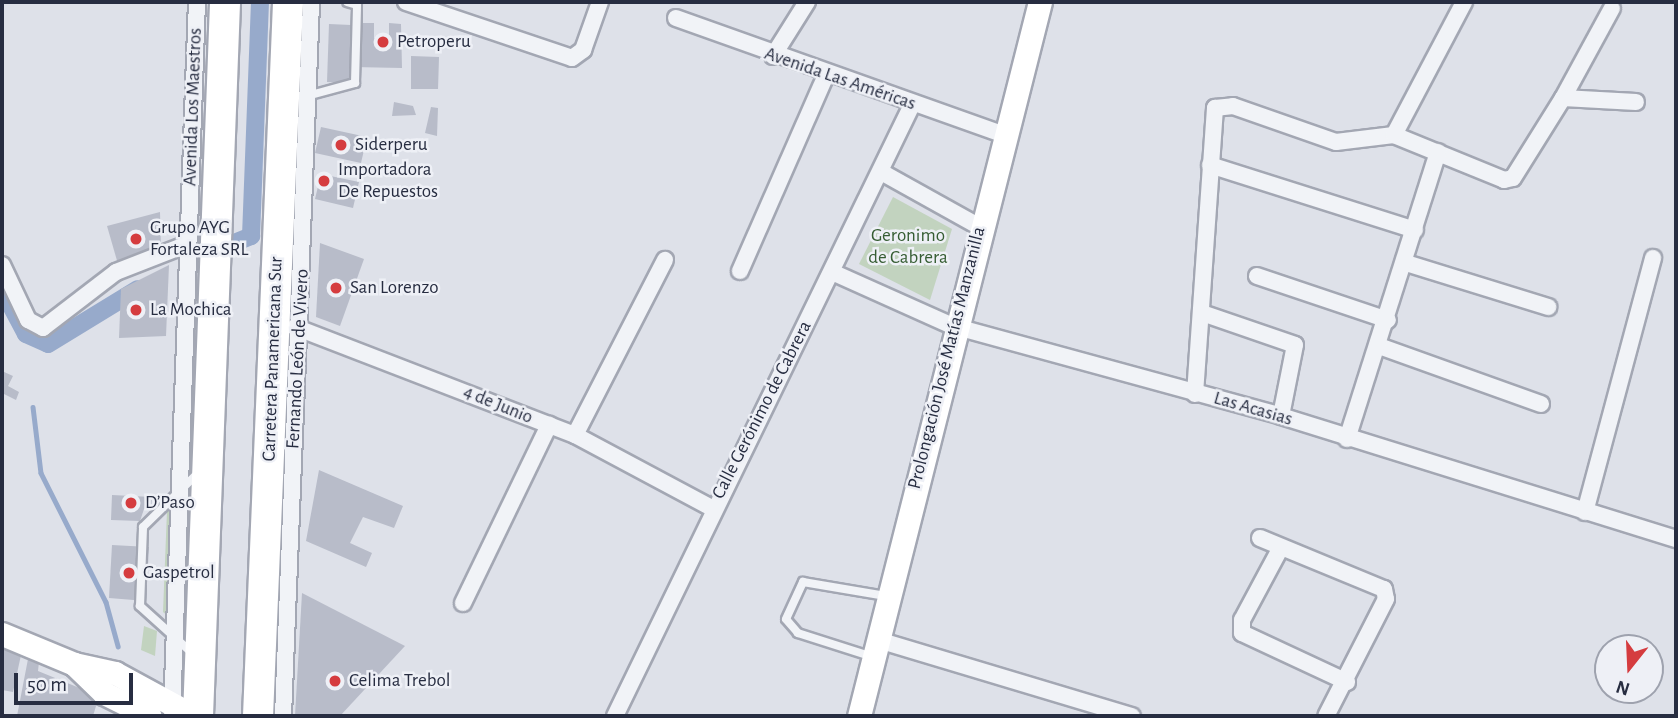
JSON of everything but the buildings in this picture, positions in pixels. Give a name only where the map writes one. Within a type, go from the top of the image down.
[{"type":"highway","points":[[184,713],[201,661],[225,2]]},
{"type":"highway","name":"Carretera Panamericana Sur","points":[[258,716],[288,325],[288,2]]},
{"type":"street","name":"Avenida Los Maestros","points":[[184,713],[175,637],[197,2]]},
{"type":"street","name":"Fernando León de Vivero","points":[[284,716],[288,325],[307,96],[311,2]]},
{"type":"street","points":[[406,2],[577,58],[600,2]]},
{"type":"street","points":[[773,56],[807,2]]},
{"type":"street","name":"Prolongación José Matías Manzanilla","points":[[859,716],[953,326],[1040,2]]},
{"type":"street","points":[[1394,135],[1464,2]]},
{"type":"street","points":[[1195,394],[1205,314],[1211,116],[1222,105],[1335,142],[1394,135],[1495,179],[1513,178],[1563,98],[1612,8]]},
{"type":"street","name":"Avenida Las Américas","points":[[676,18],[826,75],[1005,135]]},
{"type":"street","points":[[740,271],[826,75]]},
{"type":"street","points":[[1563,98],[1636,102]]},
{"type":"street","name":"Calle Gerónimo de Cabrera","points":[[615,716],[712,508],[832,272],[912,104]]},
{"type":"street","points":[[1347,439],[1388,320],[1438,152]]},
{"type":"street","points":[[1210,165],[1415,230]]},
{"type":"street","points":[[881,172],[980,227]]},
{"type":"street","points":[[2,265],[28,320],[43,328],[116,272],[188,244]]},
{"type":"street","points":[[1585,512],[1653,258]]},
{"type":"street","points":[[575,435],[665,260]]},
{"type":"street","points":[[1406,263],[1548,307]]},
{"type":"street","name":"Las Acasias","points":[[832,272],[953,326],[1281,416],[1347,439],[1676,539]]},
{"type":"street","points":[[1258,276],[1388,320]]},
{"type":"street","points":[[1205,314],[1296,345],[1281,416]]},
{"type":"street","name":"4 de Junio","points":[[288,325],[575,435],[712,508]]},
{"type":"street","points":[[1379,346],[1541,404]]},
{"type":"street","points":[[463,603],[549,425]]},
{"type":"street","points":[[1260,538],[1279,551],[1384,589],[1386,599],[1347,682],[1326,716]]},
{"type":"street","points":[[1279,551],[1242,620],[1242,633],[1347,682]]},
{"type":"street","points":[[2,634],[74,664],[115,673],[184,713]]},
{"type":"street","points":[[876,648],[1132,716]]},
{"type":"street","points":[[74,664],[104,693],[150,716]]},
{"type":"lane","points":[[307,96],[355,83],[357,5],[347,2]]},
{"type":"lane","points":[[201,661],[140,606],[144,527],[208,464]]},
{"type":"lane","points":[[876,648],[798,633],[786,620],[803,582],[888,597]]},
{"type":"green space","name":"Geronimo de Cabrera","points":[[893,197],[952,229],[930,300],[859,264]]},
{"type":"green space","points":[[174,505],[169,617],[163,612],[167,511]]},
{"type":"green space","points":[[144,626],[157,631],[155,656],[141,650]]},
{"type":"waterway","points":[[229,245],[251,236],[260,2]]},
{"type":"waterway","points":[[2,289],[26,334],[48,344],[138,289]]},
{"type":"waterway","points":[[33,407],[41,473],[106,602],[118,646]]},
{"type":"place","name":"Petroperu","points":[[383,42]]},
{"type":"place","name":"Siderperu","points":[[341,145]]},
{"type":"place","name":"Importadora De Repuestos","points":[[324,181]]},
{"type":"place","name":"Grupo AYG Fortaleza SRL","points":[[136,239]]},
{"type":"place","name":"San Lorenzo","points":[[336,288]]},
{"type":"place","name":"La Mochica","points":[[136,310]]},
{"type":"place","name":"D’Paso","points":[[131,503]]},
{"type":"place","name":"Gaspetrol","points":[[129,573]]},
{"type":"place","name":"Celima Trebol","points":[[335,681]]}]
